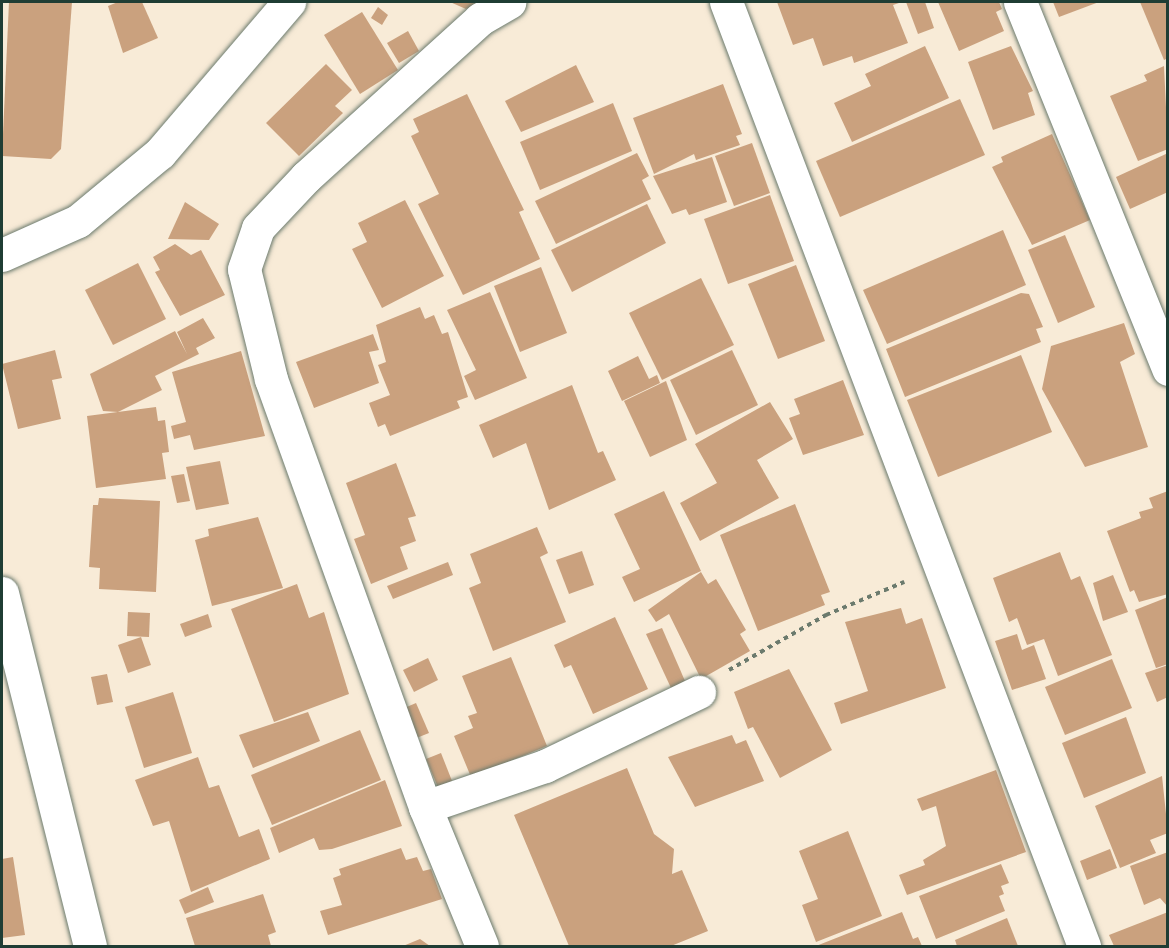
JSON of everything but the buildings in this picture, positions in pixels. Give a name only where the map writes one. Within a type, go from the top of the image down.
[{"type":"street","points":[[2,255],[78,221],[160,153],[289,2]]},
{"type":"street","points":[[482,946],[425,807],[271,379],[244,268],[258,228],[388,101],[480,19],[509,2]]},
{"type":"street","points":[[726,2],[938,567],[1084,946]]},
{"type":"street","points":[[1020,2],[1167,369]]},
{"type":"street","points":[[2,593],[90,946]]},
{"type":"street","points":[[425,807],[545,766],[699,692]]},
{"type":"path","points":[[699,692],[711,679],[826,615],[938,567]]}]
